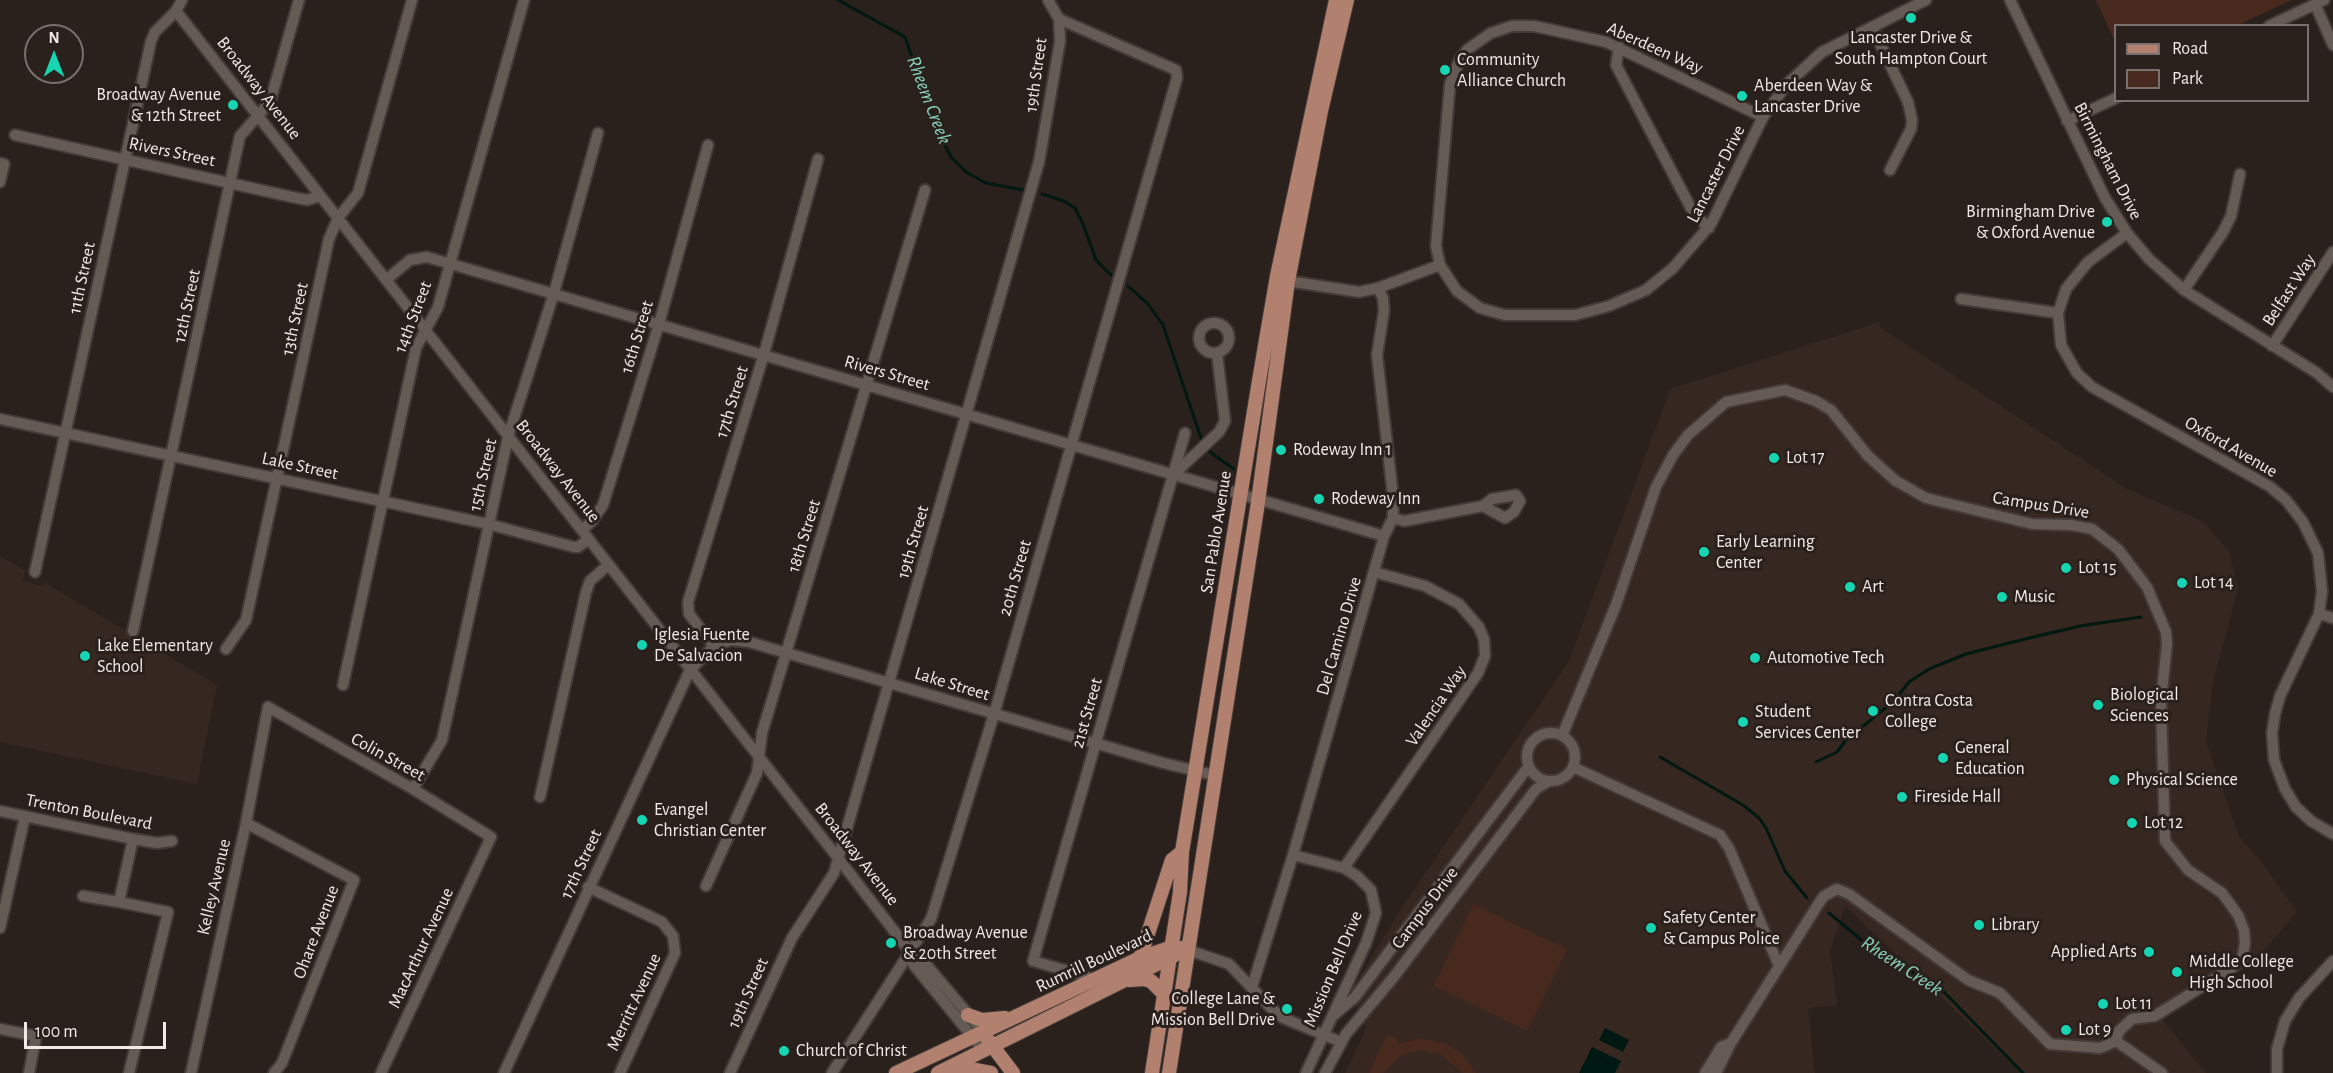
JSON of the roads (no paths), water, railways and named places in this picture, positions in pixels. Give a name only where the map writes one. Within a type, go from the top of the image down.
[{"type":"main road","name":"San Pablo Avenue","points":[[1152,1073],[1171,952],[1182,852],[1277,276],[1336,0]]},
{"type":"main road","name":"San Pablo Avenue","points":[[1169,1073],[1259,499],[1288,281],[1321,111],[1347,0]]},
{"type":"main road","points":[[1140,958],[1172,860],[1182,852]]},
{"type":"main road","name":"Rumrill Boulevard","points":[[896,1073],[1140,958],[1188,950]]},
{"type":"main road","name":"Rumrill Boulevard","points":[[940,1072],[1127,980],[1171,952]]},
{"type":"main road","points":[[1127,980],[1151,981],[1165,995]]},
{"type":"main road","points":[[968,1015],[982,1020],[1016,1017]]},
{"type":"main road","name":"Broadway Avenue","points":[[978,1035],[1000,1073]]},
{"type":"main road","name":"Broadway Avenue","points":[[988,1049],[1013,1073]]},
{"type":"main road","points":[[940,1072],[970,1069],[991,1073]]},
{"type":"street","name":"11th Street","points":[[35,572],[151,41],[155,32],[176,11],[182,0]]},
{"type":"street","name":"12th Street","points":[[132,631],[240,136],[270,102],[299,0]]},
{"type":"street","name":"13th Street","points":[[226,649],[246,620],[329,239],[338,218],[358,193],[412,0]]},
{"type":"street","name":"14th Street","points":[[343,685],[416,348],[438,307],[524,0]]},
{"type":"street","name":"19th Street","points":[[730,1073],[792,938],[834,873],[1039,162],[1060,41],[1059,19],[1048,0]]},
{"type":"street","name":"Lancaster Drive","points":[[1440,265],[1457,291],[1480,308],[1505,315],[1575,315],[1610,306],[1646,290],[1673,268],[1709,228],[1763,117],[1787,84],[1822,52],[1926,0]]},
{"type":"street","name":"Birmingham Drive","points":[[2010,0],[2105,198],[2127,234],[2149,259],[2184,290],[2317,374],[2333,387]]},
{"type":"street","points":[[2273,24],[2320,2],[2333,45]]},
{"type":"street","name":"Broadway Avenue","points":[[176,11],[838,858],[911,953],[913,964],[978,1035]]},
{"type":"street","name":"20th Street","points":[[832,1073],[931,919],[994,714],[1177,78],[1176,70],[1059,19]]},
{"type":"street","name":"Aberdeen Way","points":[[1440,265],[1436,246],[1448,94],[1460,59],[1468,49],[1491,33],[1524,25],[1579,34],[1619,46],[1763,117]]},
{"type":"street","points":[[1872,27],[1908,102],[1911,120],[1911,129],[1890,170]]},
{"type":"street","points":[[1619,46],[1616,64],[1694,214],[1709,228]]},
{"type":"street","points":[[2067,121],[2114,98]]},
{"type":"street","name":"15th Street","points":[[414,789],[442,740],[508,437],[554,293],[598,133]]},
{"type":"street","name":"Rivers Street","points":[[15,135],[292,197],[307,200],[320,196]]},
{"type":"street","name":"16th Street","points":[[582,530],[592,521],[603,505],[659,324],[708,146]]},
{"type":"street","name":"17th Street","points":[[714,646],[689,614],[688,602],[764,354],[818,159]]},
{"type":"street","points":[[0,182],[2,164]]},
{"type":"street","points":[[2184,290],[2223,232],[2231,216],[2241,174]]},
{"type":"street","name":"18th Street","points":[[706,886],[757,773],[757,754],[786,652],[925,190]]},
{"type":"street","name":"Oxford Avenue","points":[[2127,234],[2079,271],[2066,289],[2058,314],[2058,330],[2065,357],[2077,374],[2092,387],[2250,475],[2286,500],[2303,522],[2318,553],[2322,591],[2319,614],[2280,696],[2272,733],[2274,760],[2284,789],[2311,821],[2333,834]]},
{"type":"street","name":"Belfast Way","points":[[2272,346],[2333,252]]},
{"type":"street","name":"Rivers Street","points":[[386,280],[410,260],[427,257],[449,262],[1384,536]]},
{"type":"street","points":[[1288,281],[1359,292],[1378,288],[1440,265]]},
{"type":"street","name":"Del Camino Drive","points":[[1252,987],[1293,855],[1384,536],[1393,518],[1393,496],[1377,355],[1384,311],[1378,288]]},
{"type":"street","points":[[1961,299],[2058,314]]},
{"type":"street","points":[[1174,474],[1219,432],[1225,421],[1217,353]]},
{"type":"street","name":"Campus Drive","points":[[1562,736],[1616,605],[1656,487],[1667,465],[1688,435],[1726,402],[1785,390],[1831,410],[1868,456],[1896,481],[1926,498],[2032,524],[2071,525],[2092,529],[2118,549],[2147,586],[2167,644],[2161,700],[2165,841],[2188,870],[2222,893],[2238,915],[2244,930],[2245,943],[2242,959],[2232,967],[2155,1016],[2132,1019],[2120,1031],[2116,1041]]},
{"type":"street","name":"Lake Street","points":[[0,419],[488,524],[578,547],[589,539]]},
{"type":"street","name":"21st Street","points":[[1095,980],[1033,961],[1185,433]]},
{"type":"street","points":[[1393,518],[1404,520],[1483,506]]},
{"type":"street","points":[[540,797],[586,592],[590,581],[608,565]]},
{"type":"street","name":"Valencia Way","points":[[1344,868],[1478,673],[1485,656],[1484,639],[1479,627],[1459,604],[1425,586],[1374,572]]},
{"type":"street","points":[[2319,614],[2333,618]]},
{"type":"street","name":"Lake Street","points":[[714,646],[732,640],[786,652],[1096,744],[1214,775]]},
{"type":"street","points":[[690,670],[714,646]]},
{"type":"street","name":"17th Street","points":[[504,1073],[690,670]]},
{"type":"street","name":"Colin Street","points":[[267,708],[414,789],[491,837]]},
{"type":"street","name":"Kelley Avenue","points":[[191,1073],[246,823],[267,708]]},
{"type":"street","points":[[1548,733],[1562,736],[1575,752],[1573,766],[1564,778],[1548,781],[1534,775],[1528,766],[1527,752],[1534,739],[1548,733]]},
{"type":"street","name":"Campus Drive","points":[[1334,1015],[1355,997],[1528,766]]},
{"type":"street","points":[[1573,766],[1720,835],[1729,848],[1779,966]]},
{"type":"street","name":"Campus Drive","points":[[1341,1042],[1393,978],[1536,789],[1548,781]]},
{"type":"street","name":"Trenton Boulevard","points":[[0,811],[133,839],[157,843],[172,841]]},
{"type":"street","points":[[1,922],[25,816]]},
{"type":"street","name":"Ohare Avenue","points":[[246,823],[354,880],[282,1063],[274,1073]]},
{"type":"street","name":"MacArthur Avenue","points":[[381,1073],[491,837]]},
{"type":"street","points":[[119,902],[133,839]]},
{"type":"street","name":"Mission Bell Drive","points":[[1293,855],[1344,868],[1367,885],[1374,897],[1376,913],[1334,1015],[1306,1073]]},
{"type":"street","name":"Merritt Avenue","points":[[588,888],[662,922],[673,936],[675,953],[620,1073]]},
{"type":"street","points":[[1716,1073],[1731,1043],[1824,896],[1837,889],[1842,890],[1968,980],[2000,993],[2050,1044],[2100,1048],[2116,1041],[2162,1073]]},
{"type":"street","points":[[83,896],[168,912],[129,1073]]},
{"type":"street","points":[[1188,950],[1229,964],[1284,1018],[1341,1042]]},
{"type":"street","name":"Broadway Avenue","points":[[911,953],[918,955],[968,1015],[978,1035]]},
{"type":"street","points":[[2277,1073],[2277,1049],[2285,1021],[2299,998],[2333,961]]},
{"type":"street","points":[[0,1029],[36,1036],[29,1073]]},
{"type":"street","name":"Mission Bell Drive","points":[[1325,1073],[1341,1042]]},
{"type":"street","points":[[1705,1073],[1721,1047],[1731,1043]]},
{"type":"water","points":[[1605,1028],[1629,1040],[1623,1052],[1599,1040]]},
{"type":"water","points":[[1592,1047],[1621,1061],[1615,1073],[1579,1073]]},
{"type":"waterway","name":"Rheem Creek","points":[[838,0],[905,37],[937,129],[951,157],[966,172],[986,183],[1023,190]]},
{"type":"waterway","name":"Rheem Creek","points":[[1042,194],[1064,201],[1075,208],[1096,260],[1111,275]]},
{"type":"waterway","name":"Rheem Creek","points":[[1128,286],[1148,304],[1163,325],[1201,438],[1210,452],[1234,469]]},
{"type":"waterway","points":[[1816,762],[1837,752],[1846,740],[1893,702],[1909,682],[1929,669],[1966,654],[2013,642],[2080,626],[2141,617]]},
{"type":"waterway","name":"Rheem Creek","points":[[1660,757],[1743,805],[1759,818],[1766,828],[1785,871],[1807,898]]},
{"type":"waterway","name":"Rheem Creek","points":[[1829,913],[1870,947],[1942,990],[2023,1073]]},
{"type":"place","name":"Lancaster Drive & South Hampton Court","points":[[1911,18]]},
{"type":"place","name":"Community Alliance Church","points":[[1445,70]]},
{"type":"place","name":"Aberdeen Way & Lancaster Drive","points":[[1742,96]]},
{"type":"place","name":"Broadway Avenue & 12th Street","points":[[233,105]]},
{"type":"place","name":"Birmingham Drive & Oxford Avenue","points":[[2107,222]]},
{"type":"place","name":"Rodeway Inn 1","points":[[1281,450]]},
{"type":"place","name":"Lot 17","points":[[1774,458]]},
{"type":"place","name":"Rodeway Inn","points":[[1319,499]]},
{"type":"place","name":"Early Learning Center","points":[[1704,552]]},
{"type":"place","name":"Lot 15","points":[[2066,568]]},
{"type":"place","name":"Lot 14","points":[[2182,583]]},
{"type":"place","name":"Art","points":[[1850,587]]},
{"type":"place","name":"Music","points":[[2002,597]]},
{"type":"place","name":"Iglesia Fuente De Salvacion","points":[[642,645]]},
{"type":"place","name":"Lake Elementary School","points":[[85,656]]},
{"type":"place","name":"Automotive Tech","points":[[1755,658]]},
{"type":"place","name":"Biological Sciences","points":[[2098,705]]},
{"type":"place","name":"Contra Costa College","points":[[1873,711]]},
{"type":"place","name":"Student Services Center","points":[[1743,722]]},
{"type":"place","name":"General Education","points":[[1943,758]]},
{"type":"place","name":"Physical Science","points":[[2114,780]]},
{"type":"place","name":"Fireside Hall","points":[[1902,797]]},
{"type":"place","name":"Evangel Christian Center","points":[[642,820]]},
{"type":"place","name":"Lot 12","points":[[2132,823]]},
{"type":"place","name":"Library","points":[[1979,925]]},
{"type":"place","name":"Safety Center & Campus Police","points":[[1651,928]]},
{"type":"place","name":"Broadway Avenue & 20th Street","points":[[891,943]]},
{"type":"place","name":"Applied Arts","points":[[2149,952]]},
{"type":"place","name":"Middle College High School","points":[[2177,972]]},
{"type":"place","name":"Lot 11","points":[[2103,1004]]},
{"type":"place","name":"College Lane & Mission Bell Drive","points":[[1287,1009]]},
{"type":"place","name":"Lot 9","points":[[2066,1030]]},
{"type":"place","name":"Church of Christ","points":[[784,1051]]}]
